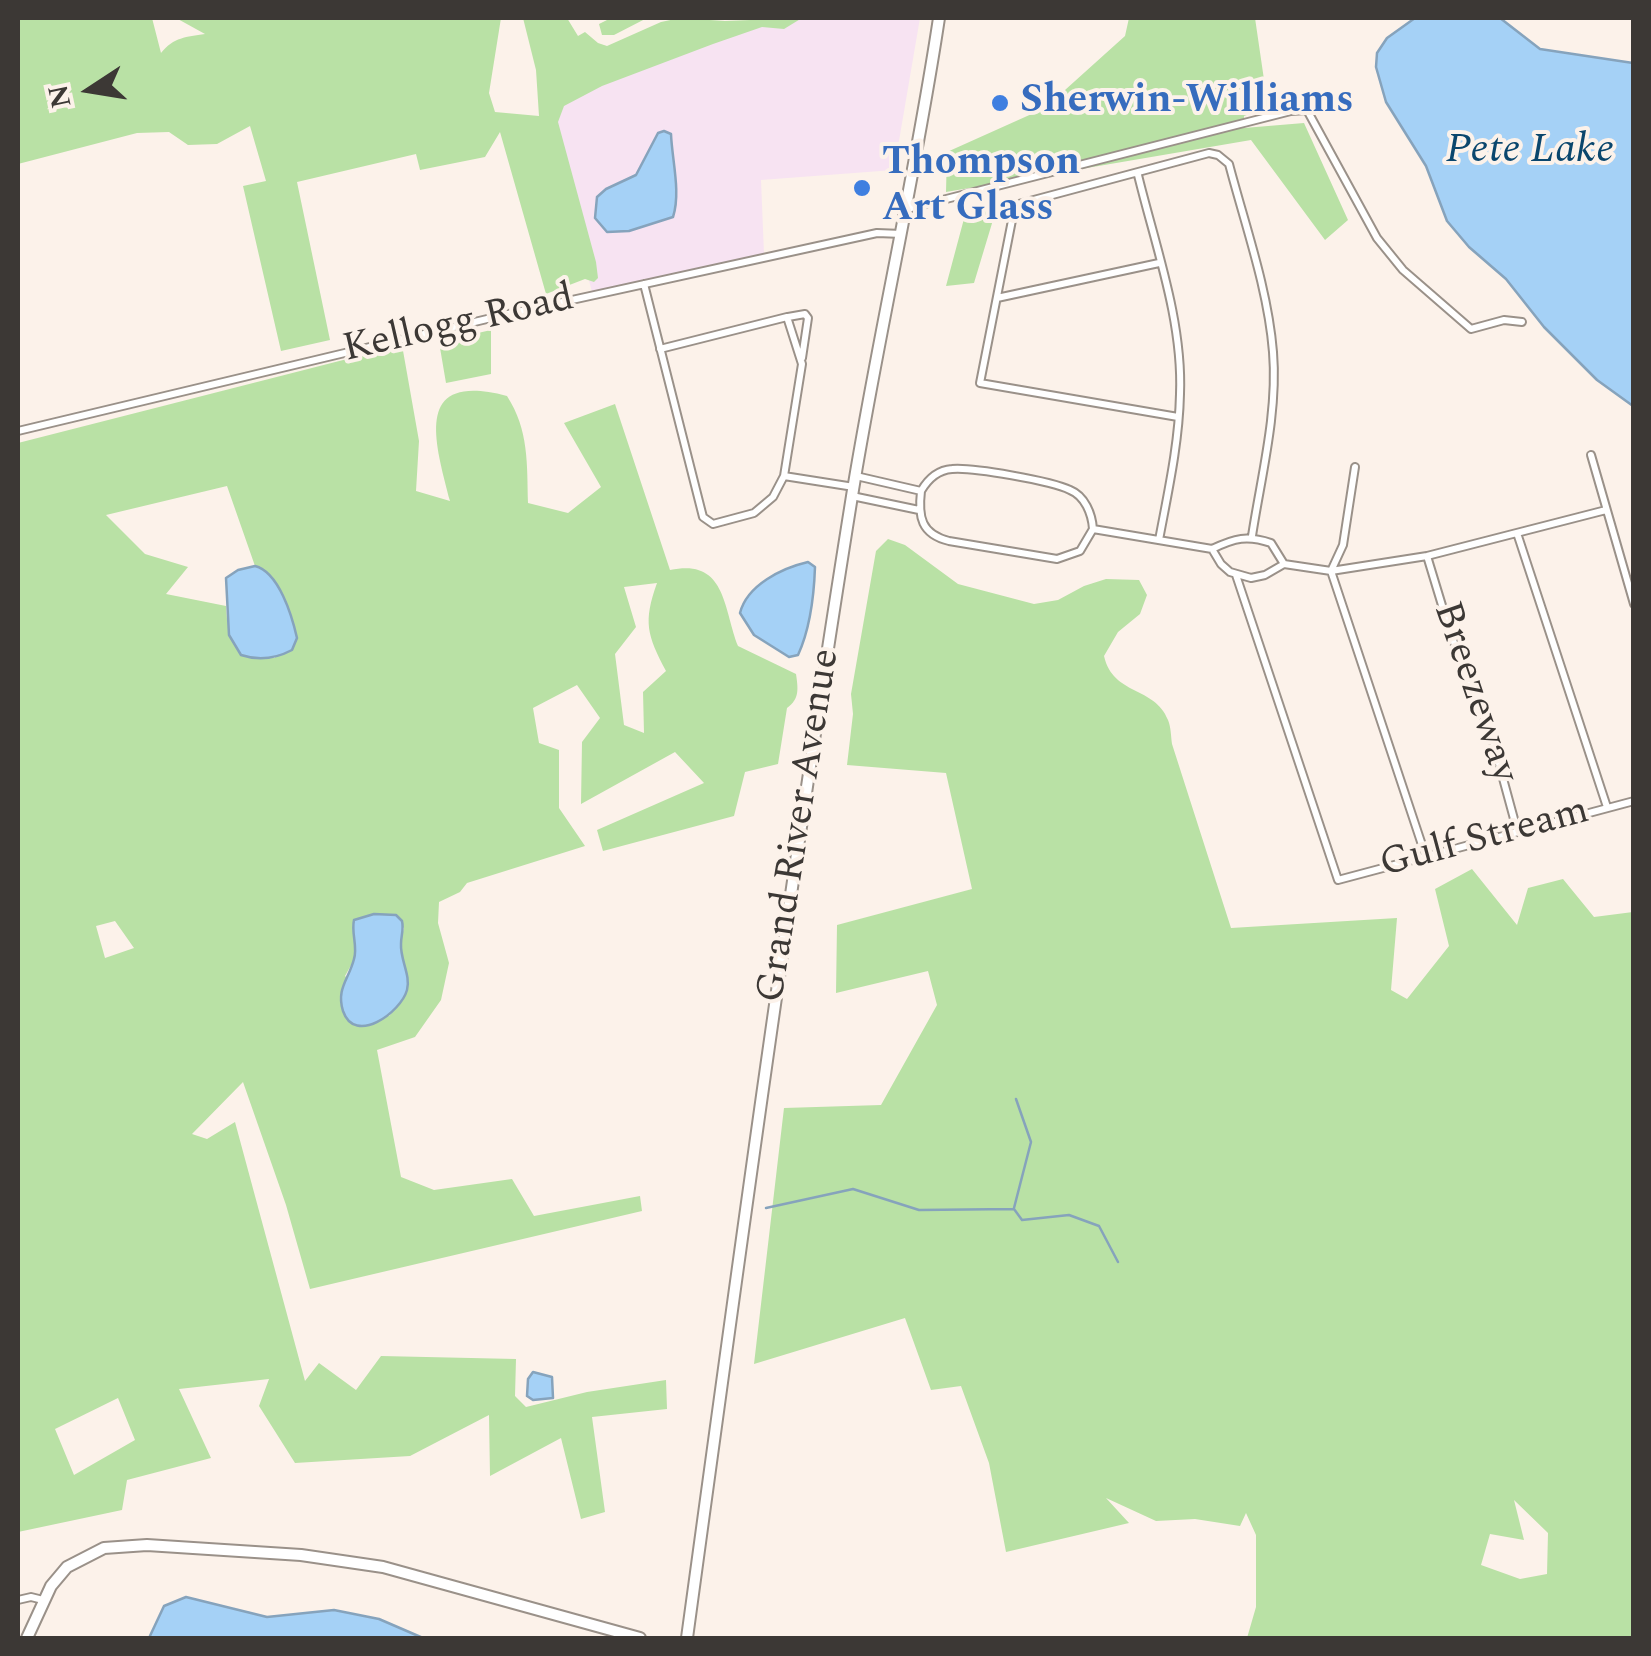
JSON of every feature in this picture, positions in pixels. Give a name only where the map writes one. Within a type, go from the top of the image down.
[{"type":"main road","name":"Grand River Avenue","points":[[688,1638],[778,968],[854,486],[939,18]]},
{"type":"main road","points":[[27,1638],[42,1600],[68,1567],[104,1548],[146,1545],[249,1551],[383,1567],[640,1638]]},
{"type":"street","points":[[907,210],[1291,110],[1307,110],[1376,238],[1403,270],[1471,329],[1504,320],[1522,322]]},
{"type":"street","points":[[1178,417],[980,383],[1015,205],[1209,153],[1229,164],[1268,312],[1274,354],[1273,402],[1252,536]]},
{"type":"street","points":[[1138,175],[1177,336],[1178,417],[1158,540]]},
{"type":"street","name":"Kellogg Road","points":[[18,432],[644,284],[877,232],[902,234]]},
{"type":"street","points":[[996,298],[1159,263]]},
{"type":"street","points":[[644,284],[660,349],[704,516],[714,524],[754,514],[773,498],[784,476],[808,318],[805,314],[788,317],[660,349]]},
{"type":"street","points":[[788,317],[802,364]]},
{"type":"street","points":[[1591,455],[1634,604]]},
{"type":"street","points":[[1354,467],[1343,545],[1331,570],[1425,854]]},
{"type":"street","points":[[952,469],[1043,483],[1072,490],[1081,498],[1093,529],[1080,551],[1057,559],[937,538],[926,530],[919,510],[921,490],[934,475],[952,469]]},
{"type":"street","points":[[784,476],[921,490]]},
{"type":"street","points":[[854,486],[919,510]]},
{"type":"street","points":[[1212,549],[1221,564],[1236,575],[1251,578],[1284,564],[1331,570],[1427,556],[1606,510]]},
{"type":"street","points":[[1093,529],[1212,549],[1241,536],[1252,536],[1271,543],[1284,564]]},
{"type":"street","points":[[1517,532],[1608,807]]},
{"type":"street","name":"Breezeway","points":[[1427,556],[1451,635],[1492,738],[1517,830]]},
{"type":"street","name":"Gulf Stream","points":[[1236,575],[1338,880],[1634,800]]},
{"type":"street","points":[[18,1600],[42,1600]]},
{"type":"shaded area","points":[[767,18],[920,18],[894,170],[761,180],[764,254],[592,292],[543,103]]},
{"type":"green space","points":[[18,18],[152,18],[161,53],[176,41],[205,34],[176,18],[501,18],[489,93],[495,112],[539,116],[536,70],[523,18],[567,18],[578,36],[585,32],[607,46],[661,22],[680,18],[802,18],[784,29],[762,27],[713,44],[602,86],[564,106],[558,122],[596,262],[598,278],[594,282],[585,279],[546,294],[500,132],[485,157],[420,170],[416,154],[297,182],[330,340],[281,351],[243,186],[266,181],[250,126],[217,144],[188,145],[169,132],[137,133],[18,164]]},
{"type":"green space","points":[[611,18],[647,18],[614,35],[602,35],[599,24]]},
{"type":"green space","points":[[1129,18],[1255,18],[1268,107],[1244,116],[1244,128],[1304,123],[1348,220],[1325,240],[1251,140],[946,192],[947,152],[1045,108],[1125,36]]},
{"type":"green space","points":[[996,210],[974,283],[946,286],[965,215]]},
{"type":"green space","points":[[491,330],[491,374],[446,383],[439,342]]},
{"type":"green space","points":[[402,345],[419,441],[416,491],[450,501],[439,456],[437,417],[443,403],[456,394],[477,391],[507,396],[514,409],[525,448],[528,503],[568,513],[601,487],[564,423],[615,404],[670,570],[688,568],[712,578],[725,602],[738,646],[796,674],[797,693],[787,708],[778,764],[745,772],[734,816],[603,851],[597,830],[704,783],[675,752],[581,804],[582,742],[600,718],[577,685],[533,708],[539,743],[559,750],[559,808],[585,846],[467,883],[460,892],[439,902],[438,923],[449,963],[441,1000],[415,1037],[377,1050],[401,1177],[434,1190],[512,1179],[534,1216],[640,1196],[642,1211],[310,1289],[286,1205],[243,1082],[192,1134],[207,1139],[235,1122],[305,1381],[319,1363],[356,1390],[381,1356],[516,1359],[515,1396],[526,1407],[587,1392],[666,1380],[667,1409],[592,1417],[605,1512],[581,1519],[561,1438],[490,1476],[489,1415],[410,1456],[295,1463],[259,1406],[269,1379],[179,1389],[211,1458],[127,1480],[122,1510],[18,1532],[18,443]],"holes":[[[227,486],[255,566],[261,567],[275,658],[249,658],[227,620],[226,606],[166,594],[188,567],[145,554],[106,515]],[[657,583],[649,628],[666,671],[643,692],[644,733],[624,725],[615,654],[636,627],[624,587]],[[374,914],[390,916],[404,928],[400,945],[404,998],[389,1016],[345,976],[354,960],[355,948]],[[115,921],[134,948],[105,958],[96,926]],[[118,1398],[135,1440],[74,1475],[55,1429]]]},
{"type":"green space","points":[[888,539],[905,545],[958,584],[1034,604],[1058,600],[1106,579],[1139,580],[1147,595],[1140,614],[1118,632],[1104,656],[1116,678],[1154,701],[1168,720],[1172,744],[1231,928],[1397,918],[1391,990],[1407,999],[1449,946],[1435,889],[1472,869],[1517,925],[1528,888],[1563,879],[1594,917],[1633,912],[1633,1638],[1247,1638],[1256,1607],[1256,1535],[1246,1513],[1240,1526],[1195,1519],[1156,1521],[1106,1498],[1129,1523],[1006,1552],[989,1463],[961,1386],[931,1390],[905,1318],[754,1364],[784,1108],[881,1105],[937,1005],[928,971],[836,993],[837,925],[972,889],[946,773],[847,765],[853,714],[851,694],[876,551]],"holes":[[[1514,1500],[1548,1533],[1547,1574],[1520,1579],[1481,1565],[1490,1534],[1524,1540]]]},
{"type":"water","name":"Pete Lake","points":[[1415,18],[1500,18],[1540,49],[1633,63],[1633,406],[1597,380],[1544,327],[1506,279],[1469,247],[1447,221],[1426,166],[1386,102],[1376,67],[1377,53],[1387,38]]},
{"type":"water","points":[[658,133],[671,134],[676,187],[673,217],[629,231],[607,232],[595,218],[597,197],[636,175]]},
{"type":"water","points":[[808,562],[815,567],[808,623],[798,655],[789,657],[754,635],[740,613],[750,594],[767,579]]},
{"type":"water","points":[[255,566],[278,586],[297,638],[292,650],[273,657],[241,655],[229,635],[226,578]]},
{"type":"water","points":[[374,914],[396,915],[402,921],[401,950],[408,985],[403,999],[387,1016],[367,1026],[357,1026],[343,1011],[341,996],[355,954],[354,920]]},
{"type":"water","points":[[533,1372],[552,1377],[553,1398],[533,1400],[527,1396],[528,1379]]},
{"type":"water","points":[[186,1597],[267,1617],[334,1610],[379,1619],[423,1638],[149,1638],[164,1606]]},
{"type":"waterway","points":[[1014,1208],[1031,1142],[1016,1099]]},
{"type":"waterway","points":[[766,1208],[853,1189],[919,1210],[1014,1209],[1022,1220],[1069,1215],[1099,1226],[1118,1262]]},
{"type":"place","name":"Sherwin-Williams","points":[[1000,103]]},
{"type":"place","name":"Thompson Art Glass","points":[[862,188]]}]
